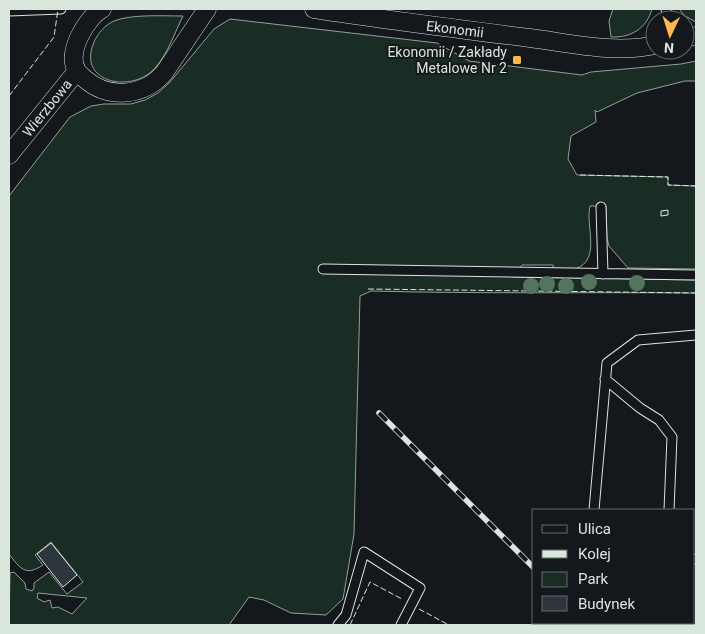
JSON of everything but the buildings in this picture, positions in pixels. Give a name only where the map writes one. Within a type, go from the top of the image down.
[{"type":"street","name":"Wierzbowa","points":[[9,155],[77,71],[74,62],[76,44],[86,22],[102,9]]},
{"type":"street","points":[[77,71],[90,84],[108,92],[130,92],[150,86],[164,73],[207,9]]},
{"type":"street","name":"Ekonomii","points":[[314,9],[407,23],[587,45],[631,47],[645,45]]},
{"type":"lane","points":[[9,11],[61,9]]},
{"type":"lane","points":[[601,207],[603,274]]},
{"type":"lane","points":[[323,269],[696,275]]},
{"type":"lane","points":[[594,509],[607,363],[638,340],[696,335]]},
{"type":"lane","points":[[605,379],[640,408],[659,420],[672,436],[670,509]]},
{"type":"lane","points":[[338,625],[346,615],[364,552],[420,588],[401,625]]},
{"type":"green space","points":[[613,9],[652,9],[645,10],[645,23],[642,26],[625,36],[611,37],[609,21]]},
{"type":"green space","points":[[696,9],[696,22],[695,10],[680,10]]},
{"type":"green space","points":[[138,16],[183,16],[164,55],[156,67],[146,75],[122,82],[110,80],[100,75],[93,67],[91,56],[94,42],[102,30],[114,21]]},
{"type":"green space","points":[[230,19],[437,43],[469,61],[582,75],[591,72],[696,61],[696,81],[685,81],[637,93],[597,112],[595,110],[596,122],[571,136],[568,159],[577,175],[668,177],[668,185],[696,186],[696,269],[628,268],[609,246],[606,206],[590,206],[591,242],[588,258],[583,265],[569,271],[564,271],[553,268],[553,265],[522,265],[513,277],[696,280],[696,293],[371,291],[360,296],[354,534],[343,599],[326,615],[291,613],[264,600],[249,597],[229,625],[9,625],[10,573],[14,572],[25,583],[26,589],[32,591],[34,583],[49,572],[67,594],[83,582],[51,542],[35,555],[43,565],[37,569],[23,569],[9,554],[9,196],[70,117],[91,106],[131,104],[145,100],[158,93],[170,82],[214,29]],"holes":[[[38,593],[87,598],[72,614],[58,607],[52,608],[50,600],[44,602],[37,598]]]},
{"type":"railway","points":[[379,413],[532,566]]},
{"type":"fence","points":[[9,96],[54,37],[58,9]]},
{"type":"fence","points":[[580,175],[668,177],[668,185],[696,186]]},
{"type":"fence","points":[[368,289],[696,293]]},
{"type":"fence","points":[[350,625],[370,582],[402,599]]},
{"type":"fence","points":[[419,609],[449,625]]},
{"type":"place","name":"Ekonomii / Zakłady Metalowe Nr 2","points":[[517,60]]}]
